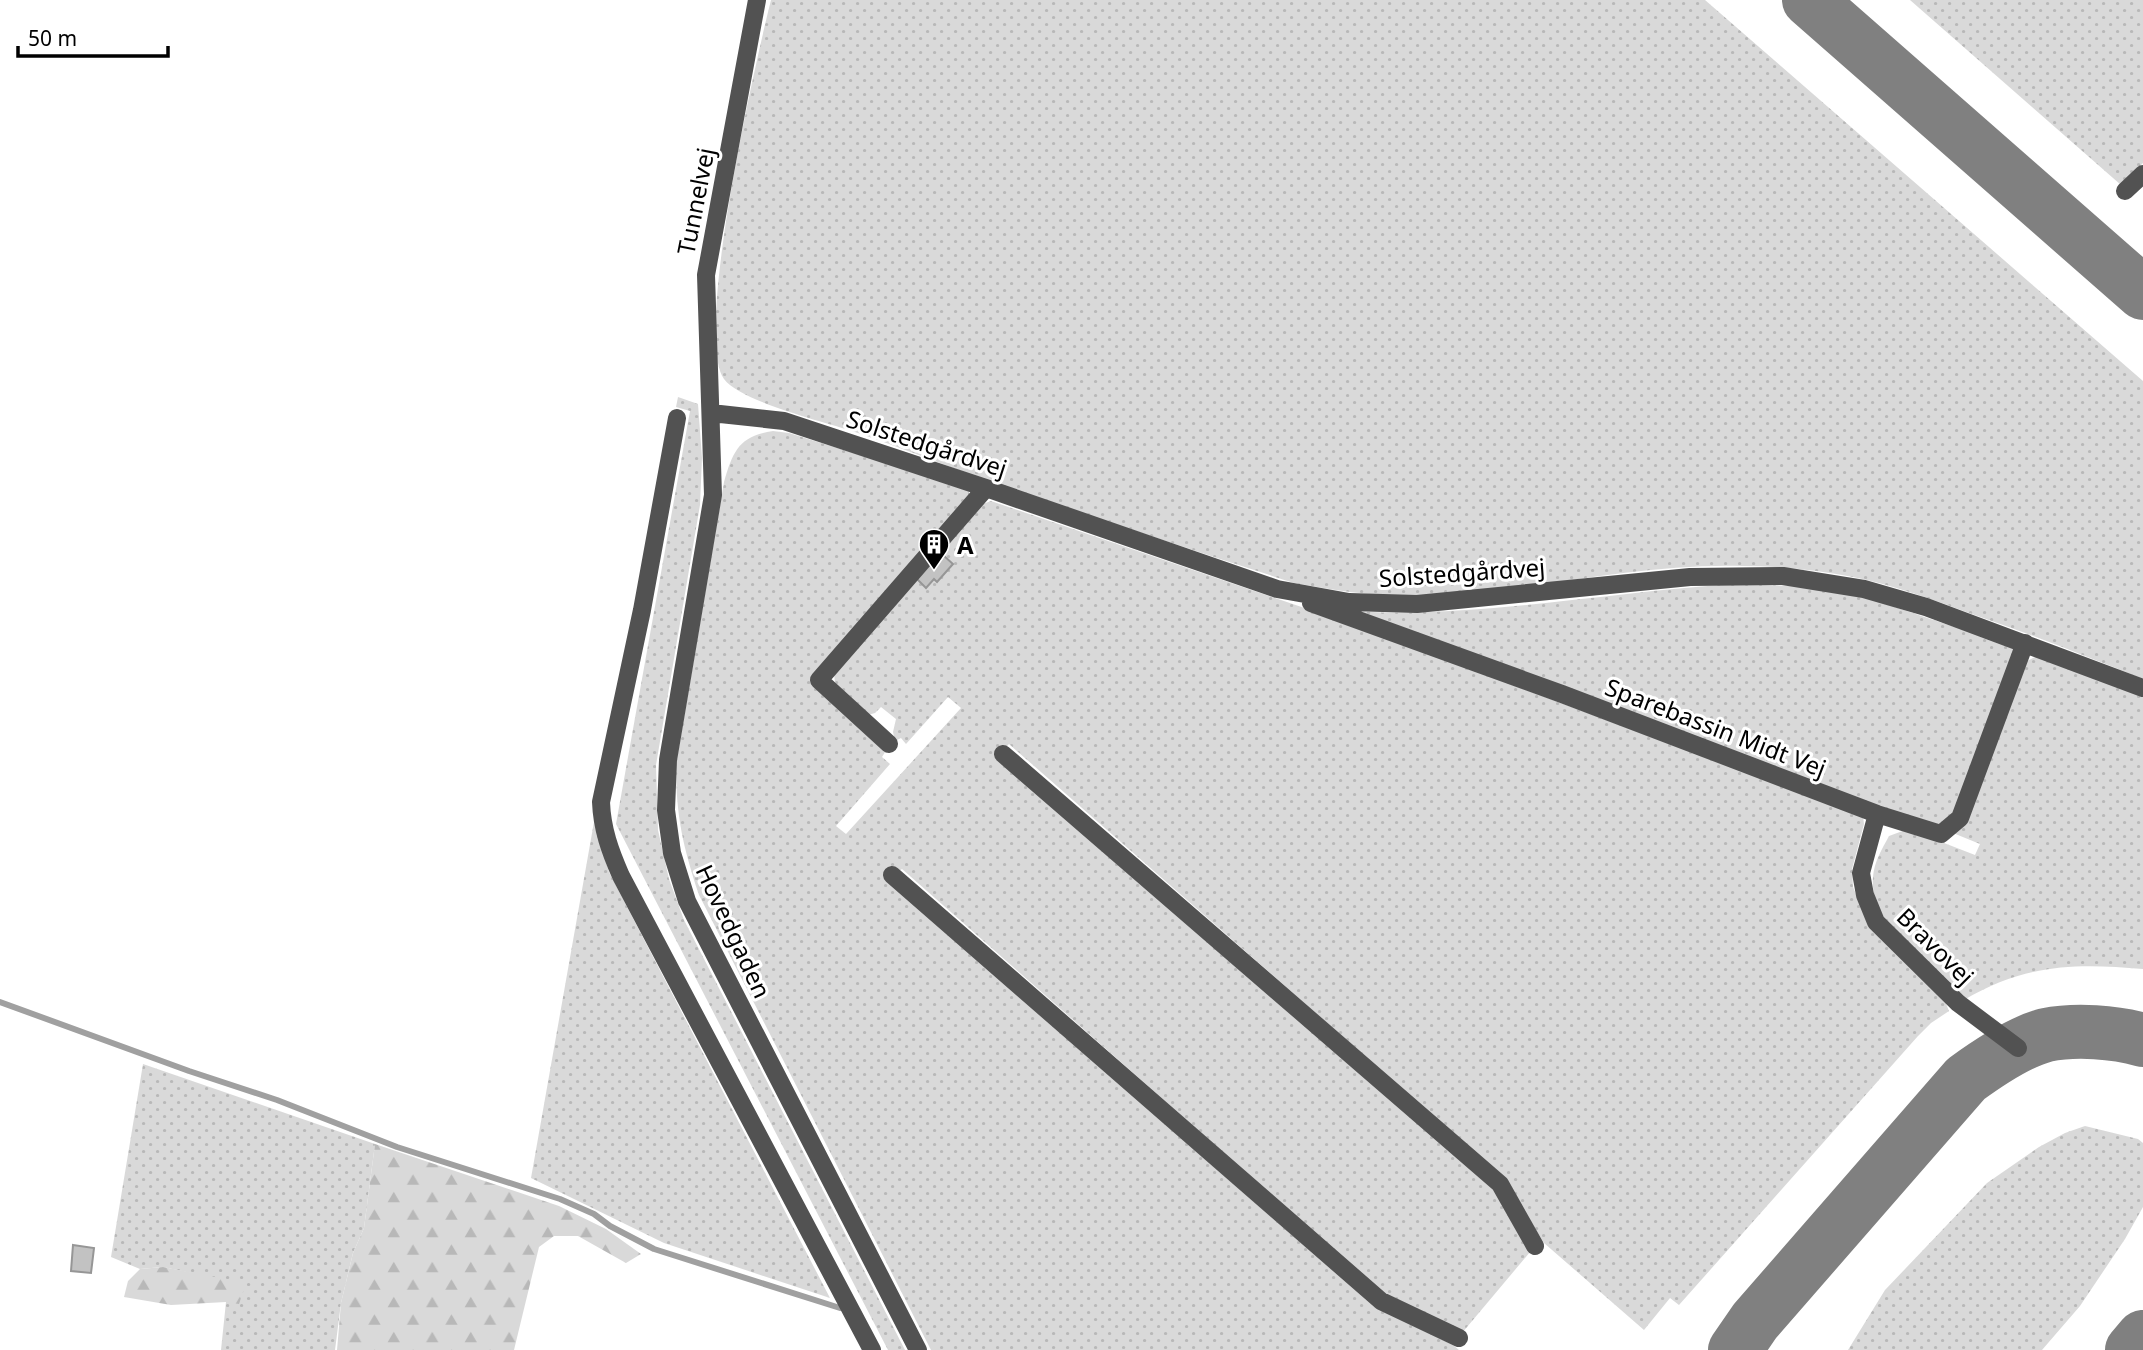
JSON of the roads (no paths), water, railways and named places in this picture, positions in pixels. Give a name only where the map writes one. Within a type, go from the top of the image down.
[{"type":"lane","name":"Tunnelvej","points":[[711,413],[706,275],[757,0]]},
{"type":"lane","points":[[2125,191],[2143,174]]},
{"type":"lane","name":"Solstedgårdvej","points":[[711,413],[784,421],[1277,589],[1349,602],[1417,604],[1690,577],[1783,576],[1864,589],[1926,607],[2143,688]]},
{"type":"lane","name":"Hovedgaden","points":[[711,413],[713,495],[668,760],[666,810],[672,853],[687,901],[918,1350]]},
{"type":"lane","points":[[677,418],[642,610],[601,802],[607,845],[872,1350]]},
{"type":"lane","points":[[889,744],[819,680],[986,488]]},
{"type":"lane","name":"Sparebassin Midt Vej","points":[[1277,589],[1308,603],[1562,694],[1877,814],[1941,834],[1960,818],[2025,643]]},
{"type":"lane","points":[[1003,754],[1500,1184],[1535,1246]]},
{"type":"lane","name":"Bravovej","points":[[1877,814],[1861,873],[1865,895],[1877,922],[1958,1003],[2018,1048]]},
{"type":"lane","points":[[892,875],[1381,1301],[1459,1338]]},
{"type":"waterway","points":[[0,1002],[277,1100],[397,1147],[560,1199],[594,1214],[610,1226],[654,1249],[840,1308]]},
{"type":"place","name":"A","points":[[934,571]]}]
